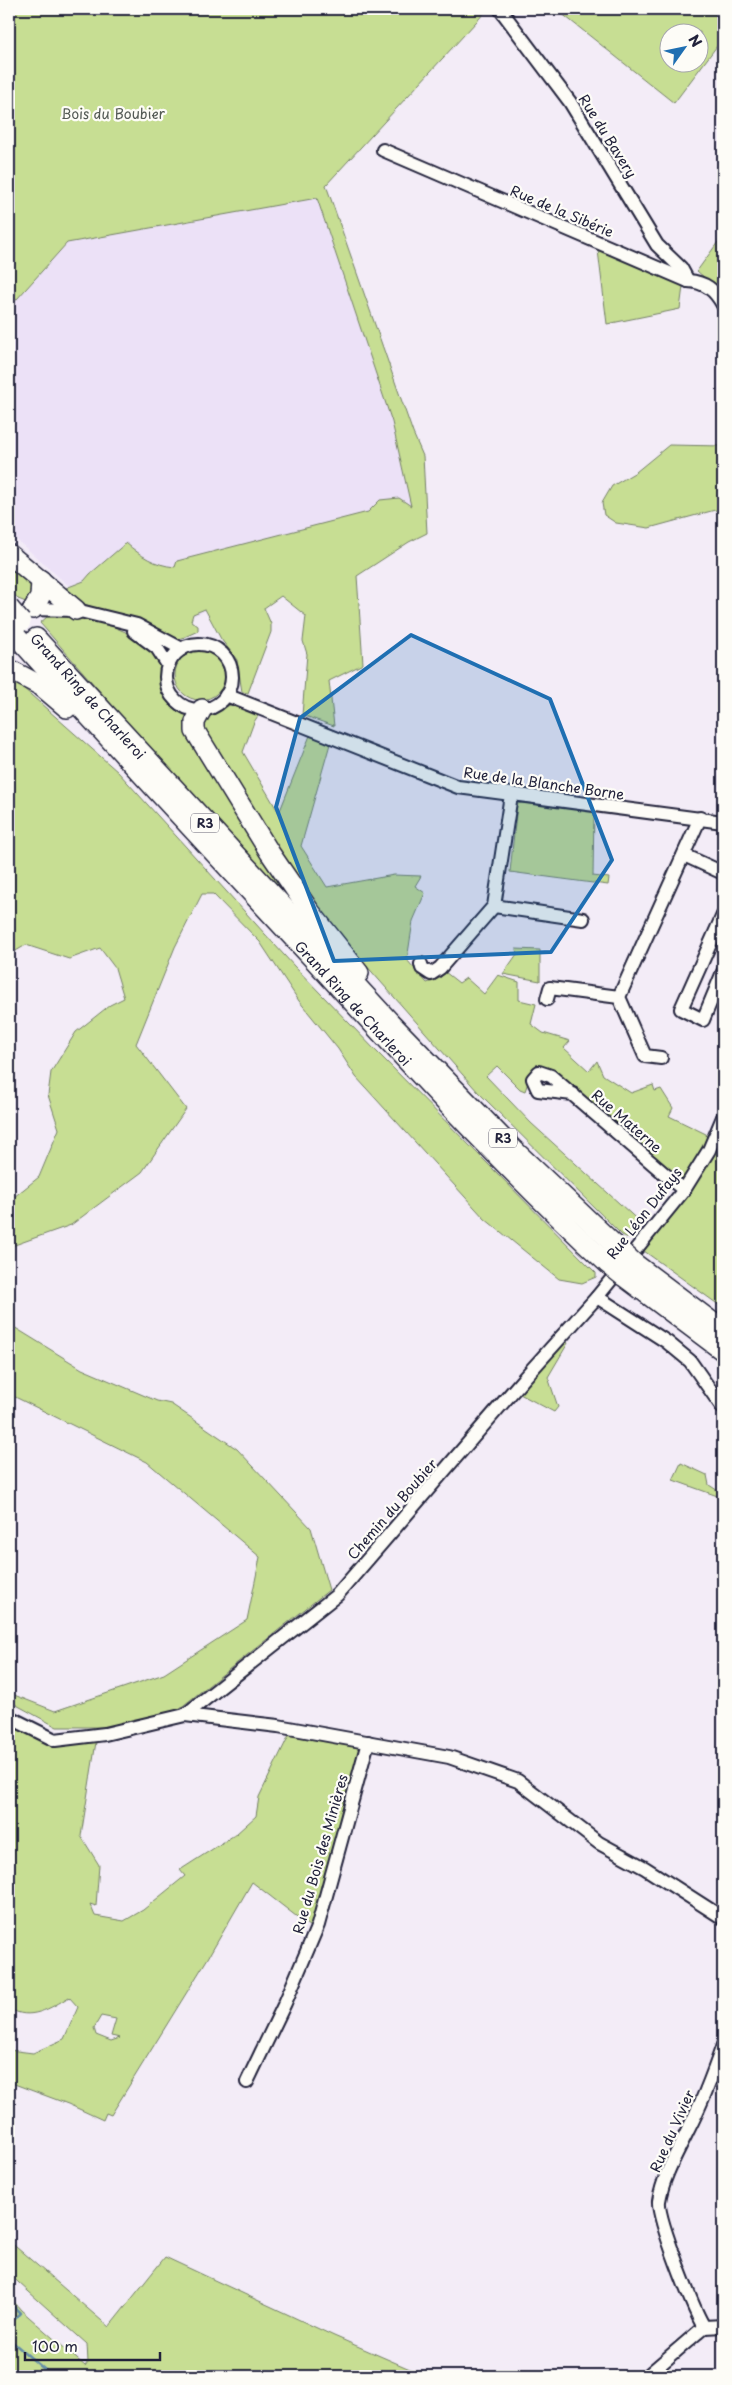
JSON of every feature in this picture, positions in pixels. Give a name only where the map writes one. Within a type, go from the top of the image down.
[{"type":"highway","points":[[9,554],[76,610]]},
{"type":"highway","points":[[16,615],[40,597],[41,580]]},
{"type":"highway","name":"Grand Ring de Charleroi","points":[[16,615],[91,720],[448,1104],[550,1210],[629,1269],[723,1351]]},
{"type":"highway","name":"Grand Ring de Charleroi","points":[[16,615],[390,1022],[614,1257]]},
{"type":"highway","points":[[9,669],[41,686],[69,710],[91,720]]},
{"type":"highway","points":[[202,709],[195,722],[195,731],[221,776],[309,910],[354,965],[390,1022]]},
{"type":"highway","name":"Grand Ring de Charleroi","points":[[629,1269],[723,1330]]},
{"type":"street","name":"Rue du Bavery","points":[[500,9],[570,102],[658,245],[681,268],[688,281]]},
{"type":"street","name":"Rue de la Sibérie","points":[[382,150],[688,281],[701,282],[717,294],[723,305]]},
{"type":"street","points":[[16,615],[76,610],[137,625],[182,649]]},
{"type":"street","points":[[115,620],[157,648],[168,665]]},
{"type":"street","points":[[202,644],[214,647],[223,654],[229,663],[232,674],[231,685],[226,696],[214,706],[202,709],[186,706],[173,696],[167,681],[168,665],[182,649],[202,644]]},
{"type":"street","name":"Rue de la Blanche Borne","points":[[226,696],[458,787],[723,822]]},
{"type":"street","points":[[421,964],[422,968],[431,974],[440,968],[494,906],[511,795]]},
{"type":"street","points":[[661,1058],[646,1056],[620,997],[700,818]]},
{"type":"street","points":[[684,855],[723,873]]},
{"type":"street","points":[[494,906],[583,919]]},
{"type":"street","points":[[723,915],[681,1009],[703,1020],[723,972]]},
{"type":"street","points":[[547,999],[550,988],[620,997]]},
{"type":"street","name":"Rue Materne","points":[[573,1094],[684,1190]]},
{"type":"street","name":"Rue Léon Dufays","points":[[597,1297],[684,1190],[709,1150],[723,1117]]},
{"type":"street","points":[[597,1297],[667,1342],[690,1361],[723,1408]]},
{"type":"street","name":"Chemin du Boubier","points":[[185,1715],[337,1595],[526,1376],[597,1297]]},
{"type":"street","points":[[10,1719],[55,1740],[105,1734],[185,1715],[278,1726],[449,1757],[518,1781],[599,1843],[645,1868],[723,1918]]},
{"type":"street","name":"Rue du Bois des Minières","points":[[247,2082],[285,2003],[318,1925],[368,1742]]},
{"type":"street","name":"Rue du Vivier","points":[[704,2327],[697,2316],[670,2247],[659,2202],[671,2163],[713,2074],[723,2045]]},
{"type":"street","points":[[646,2376],[704,2327],[723,2326]]},
{"type":"highlighted area","points":[[411,635],[550,699],[612,860],[551,952],[334,961],[276,807],[300,718]]},
{"type":"shaded area","points":[[317,198],[392,422],[413,514],[262,586],[173,625],[78,594],[9,533],[9,308],[67,243]]},
{"type":"green space","name":"Bois du Boubier","points":[[9,9],[488,9],[326,185],[413,433],[423,456],[427,533],[409,542],[357,576],[363,664],[329,681],[334,726],[302,715],[307,654],[303,641],[306,616],[281,596],[264,608],[271,624],[271,632],[248,693],[242,692],[237,660],[221,639],[205,609],[193,614],[191,621],[198,626],[198,631],[180,639],[76,601],[69,597],[66,588],[84,581],[126,543],[148,559],[175,567],[177,561],[368,512],[380,500],[399,498],[411,506],[392,422],[317,198],[67,243],[9,308]]},
{"type":"green space","points":[[556,9],[723,9],[723,38],[710,55],[710,22],[660,22],[660,72],[697,72],[674,103]]},
{"type":"green space","points":[[723,235],[723,294],[697,271]]},
{"type":"green space","points":[[597,242],[684,279],[680,309],[607,324]]},
{"type":"green space","points":[[669,445],[723,446],[723,513],[715,510],[649,528],[616,523],[604,515],[602,503],[612,486],[636,472]]},
{"type":"green space","points":[[9,558],[34,580],[31,599],[26,602],[18,599],[9,589]]},
{"type":"green space","points":[[65,616],[96,619],[139,638],[162,657],[161,676],[165,691],[175,703],[191,714],[300,903],[293,905],[133,729],[40,623],[47,617]]},
{"type":"green space","points":[[195,650],[205,650],[218,657],[225,670],[225,680],[218,693],[205,700],[195,700],[186,696],[179,689],[175,680],[175,670],[179,661],[186,654]]},
{"type":"green space","points":[[9,681],[22,687],[118,772],[294,966],[596,1273],[596,1277],[582,1283],[559,1279],[485,1219],[356,1077],[338,1049],[299,1001],[260,942],[213,894],[202,894],[175,947],[136,1044],[186,1109],[142,1172],[71,1225],[9,1247],[9,1201],[39,1177],[59,1129],[48,1095],[51,1072],[76,1032],[110,1005],[124,998],[115,968],[100,948],[69,959],[26,945],[9,955]]},
{"type":"green space","points":[[233,704],[261,711],[254,722],[243,752],[279,813],[311,733],[330,744],[301,846],[327,887],[394,875],[421,876],[415,886],[425,893],[413,921],[407,960],[427,983],[440,978],[445,972],[459,983],[466,978],[484,994],[498,975],[519,982],[519,1000],[536,1004],[531,1024],[543,1033],[570,1041],[564,1048],[589,1071],[597,1061],[603,1075],[631,1093],[653,1085],[655,1091],[661,1089],[673,1108],[669,1116],[706,1134],[708,1145],[681,1180],[554,1072],[530,1077],[525,1091],[520,1089],[497,1066],[486,1076],[531,1123],[642,1224],[630,1239],[622,1235],[478,1092],[334,929],[276,844],[201,726],[208,713]]},
{"type":"green space","points":[[517,804],[594,810],[593,876],[609,878],[608,885],[510,872]]},
{"type":"green space","points":[[516,949],[540,950],[540,981],[503,974],[517,954]]},
{"type":"green space","points":[[723,1133],[723,1308],[644,1251],[715,1152]]},
{"type":"green space","points":[[9,1324],[82,1369],[157,1401],[171,1404],[237,1449],[311,1528],[329,1590],[179,1709],[118,1727],[57,1727],[9,1701],[9,1693],[55,1711],[164,1674],[247,1620],[260,1557],[147,1462],[9,1394]]},
{"type":"green space","points":[[564,1339],[568,1343],[548,1377],[558,1407],[554,1412],[518,1393]]},
{"type":"green space","points":[[681,1463],[707,1475],[709,1485],[723,1494],[723,1498],[673,1480]]},
{"type":"green space","points":[[12,1724],[56,1745],[96,1742],[81,1836],[99,1865],[96,1906],[90,1904],[95,1916],[124,1921],[143,1910],[185,1876],[180,1870],[236,1834],[256,1816],[259,1797],[290,1733],[354,1744],[362,1753],[314,1930],[252,1882],[208,1958],[111,2115],[106,2113],[103,2120],[68,2104],[9,2082],[9,2050],[33,2053],[64,2039],[78,2007],[69,1997],[47,2009],[32,2014],[24,2014],[9,2008],[9,1729]],"holes":[[[101,2016],[116,2019],[111,2036],[120,2038],[111,2041],[96,2035],[94,2028]]]},
{"type":"green space","points":[[9,2241],[109,2327],[165,2257],[334,2336],[426,2376],[9,2376],[9,2296],[21,2310],[85,2366],[88,2362],[87,2344],[9,2274]]},
{"type":"waterway","points":[[9,2302],[20,2313],[9,2324]]},
{"type":"waterway","points":[[9,2339],[52,2376]]}]
